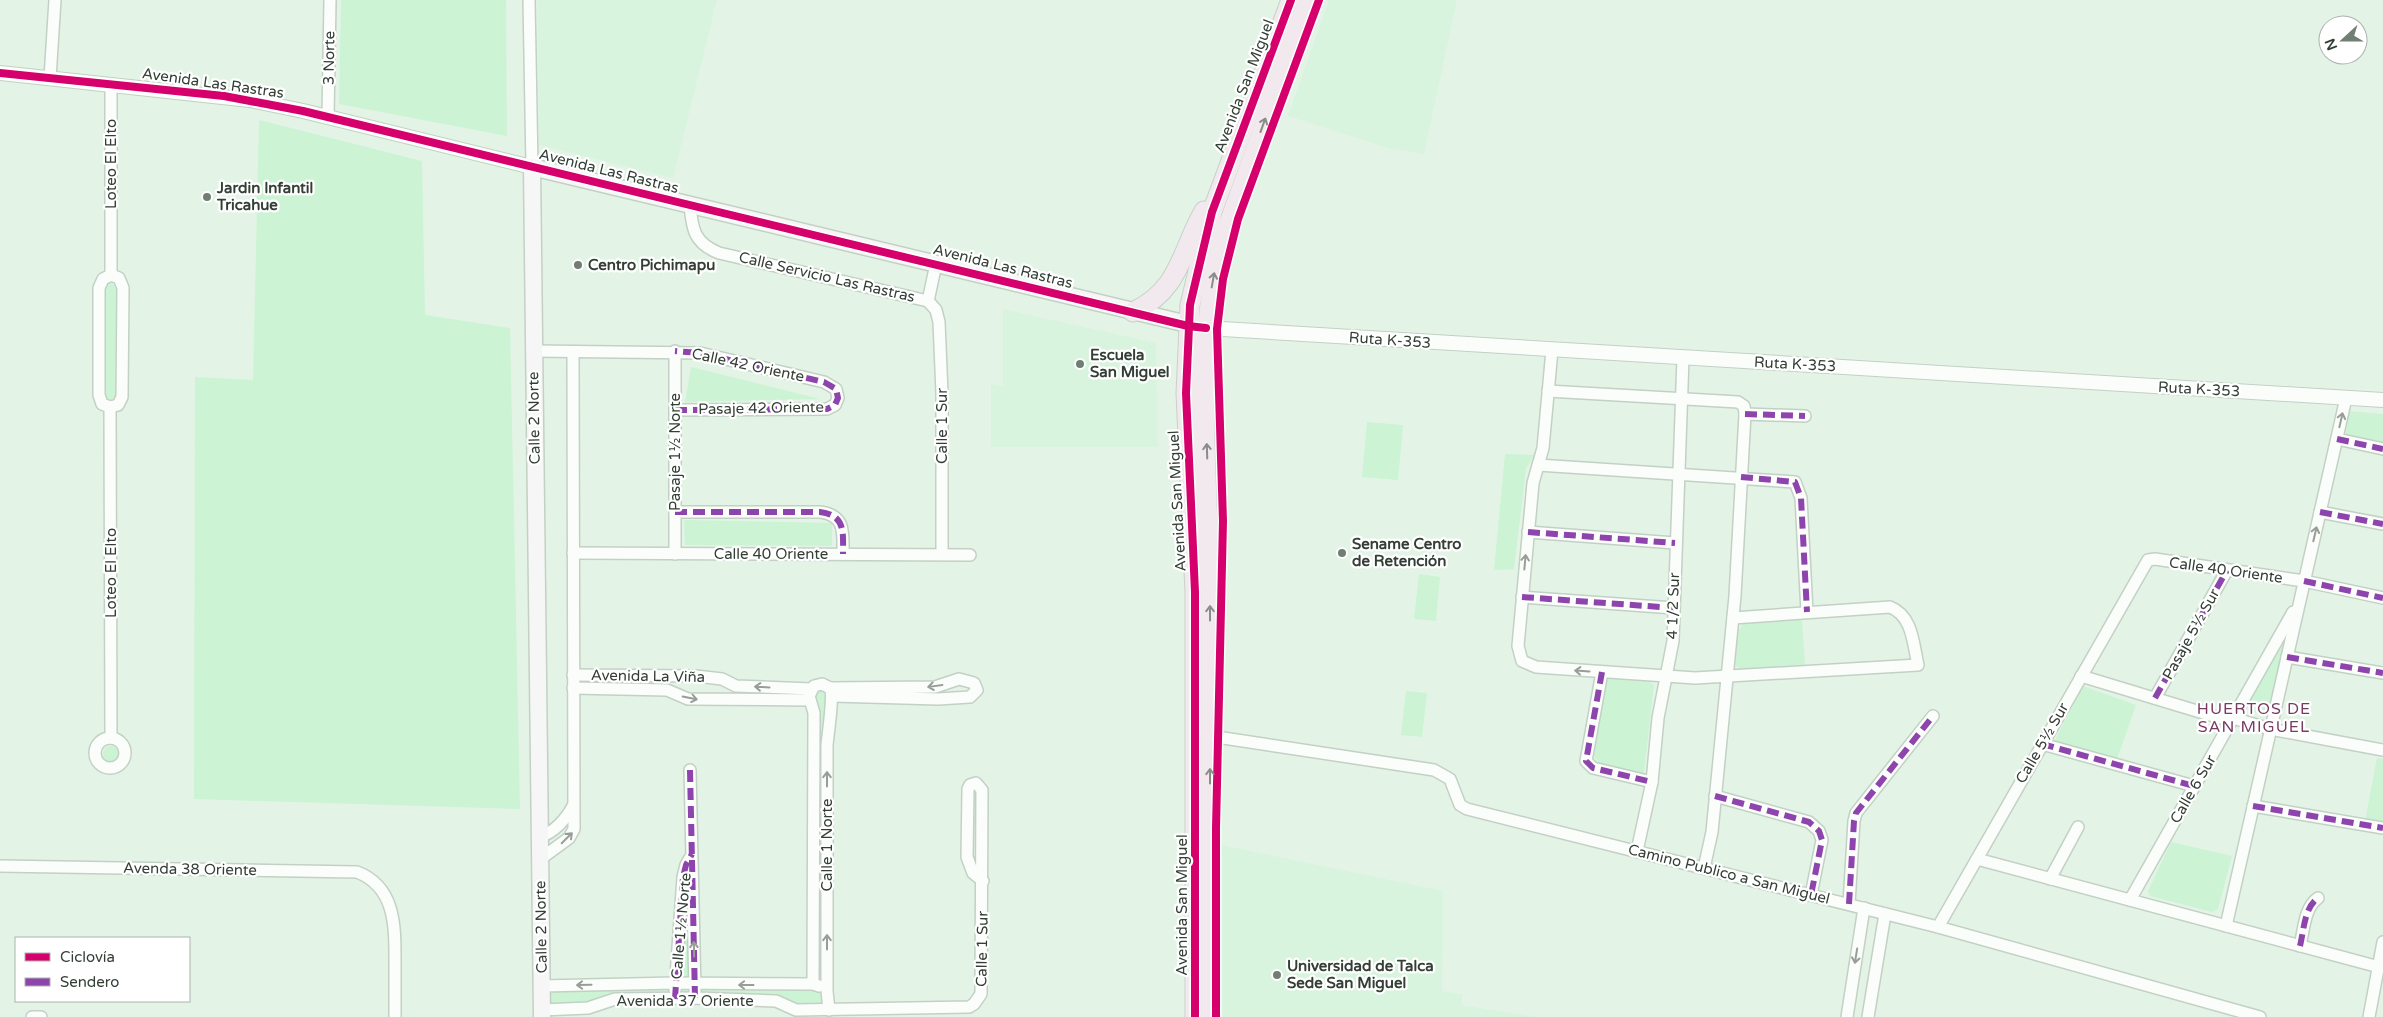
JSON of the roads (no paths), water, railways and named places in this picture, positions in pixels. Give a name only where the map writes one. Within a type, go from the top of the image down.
[{"type":"highway","name":"Avenida San Miguel","points":[[1210,1017],[1210,736],[1197,327],[1190,306],[1204,240],[1221,185],[1291,0]]},
{"type":"highway","name":"Avenida San Miguel","points":[[1195,1017],[1196,635],[1186,393],[1197,327],[1222,242],[1310,0]]},
{"type":"highway","points":[[1133,312],[1150,303],[1169,285],[1196,226],[1221,185]]},
{"type":"main road","name":"Avenida Las Rastras","points":[[532,167],[1197,327]]},
{"type":"main road","name":"Calle 2 Norte","points":[[532,167],[542,1013]]},
{"type":"street","points":[[50,78],[55,0]]},
{"type":"street","name":"3 Norte","points":[[328,116],[330,0]]},
{"type":"street","name":"Calle 2 Norte","points":[[529,0],[532,167]]},
{"type":"street","name":"Avenida Las Rastras","points":[[0,73],[224,96],[328,116],[532,167]]},
{"type":"street","name":"Loteo El Elto","points":[[111,84],[111,275],[103,279],[100,285],[99,337],[99,398],[104,406],[110,408],[111,738]]},
{"type":"street","name":"Calle Servicio Las Rastras","points":[[690,205],[691,225],[695,234],[699,240],[712,250],[928,301],[936,264]]},
{"type":"street","points":[[110,408],[118,405],[122,396],[122,288],[119,278],[111,275]]},
{"type":"street","name":"Calle 1 Sur","points":[[928,301],[936,310],[939,322],[942,393],[942,554]]},
{"type":"street","name":"Ruta K-353","points":[[1197,327],[2383,400]]},
{"type":"street","points":[[1552,350],[1543,448],[1533,483],[1528,532],[1518,646],[1522,661],[1531,667],[1666,677],[1728,678],[1918,665],[1909,625],[1900,611],[1890,607],[1733,618]]},
{"type":"street","name":"Calle 42 Oriente","points":[[533,351],[572,353],[676,351],[700,353],[824,382],[836,389],[838,394]]},
{"type":"street","name":"Pasaje 1½ Norte","points":[[675,554],[676,351]]},
{"type":"street","points":[[540,860],[572,834],[574,829],[572,353]]},
{"type":"street","name":"4 1/2 Sur","points":[[1637,851],[1652,782],[1658,718],[1673,641],[1683,358]]},
{"type":"street","points":[[1548,391],[1738,402],[1744,406],[1742,477],[1728,678],[1712,832],[1704,868]]},
{"type":"street","name":"Pasaje 42 Oriente","points":[[675,410],[827,409],[838,401],[838,394]]},
{"type":"street","name":"Calle 6 Sur","points":[[2226,926],[2346,398]]},
{"type":"street","points":[[1745,414],[1805,416]]},
{"type":"street","points":[[2337,439],[2383,449]]},
{"type":"street","points":[[1538,465],[1795,482],[1801,498],[1807,612]]},
{"type":"street","points":[[675,512],[820,512],[832,514],[840,521],[842,528],[843,554]]},
{"type":"street","points":[[2320,512],[2383,524]]},
{"type":"street","points":[[1528,532],[1675,543]]},
{"type":"street","name":"Calle 40 Oriente","points":[[572,554],[970,555]]},
{"type":"street","name":"Calle 40 Oriente","points":[[2148,560],[2155,559],[2304,581],[2383,598]]},
{"type":"street","name":"Calle 5½ Sur","points":[[1938,927],[2148,560]]},
{"type":"street","name":"Pasaje 5½ Sur","points":[[2155,698],[2228,570]]},
{"type":"street","points":[[1522,597],[1674,608]]},
{"type":"street","name":"Calle 6 Sur","points":[[2130,900],[2300,600]]},
{"type":"street","points":[[2287,657],[2383,674]]},
{"type":"street","points":[[1602,672],[1586,756],[1587,764],[1593,768],[1652,782]]},
{"type":"street","name":"Avenida La Viña","points":[[572,675],[696,676],[722,679],[736,686],[811,698]]},
{"type":"street","points":[[2081,676],[2220,718],[2233,718],[2270,729],[2383,750]]},
{"type":"street","points":[[831,695],[829,704],[820,708],[811,698],[822,684],[831,695],[938,699],[970,697],[976,690],[974,683],[964,679],[935,687],[831,695]]},
{"type":"street","name":"Avenida La Viña","points":[[573,688],[657,689],[674,692],[688,699],[811,698]]},
{"type":"street","name":"Calle 1 Norte","points":[[826,991],[827,745],[831,695]]},
{"type":"street","name":"Calle 1 Norte","points":[[811,698],[814,742],[813,984]]},
{"type":"street","points":[[1848,904],[1856,813],[1933,716]]},
{"type":"street","name":"Camino Publico a San Miguel","points":[[1210,736],[1434,770],[1450,779],[1460,805],[1467,809],[1938,927],[2255,1016]]},
{"type":"street","points":[[2042,744],[2194,786]]},
{"type":"street","name":"Calle 1½ Norte","points":[[690,770],[695,998]]},
{"type":"street","name":"Calle 1 Sur","points":[[964,1009],[974,1004],[981,994],[983,881],[982,790],[976,783],[970,785],[968,790],[967,856],[973,873],[983,881]]},
{"type":"street","points":[[1715,796],[1809,822],[1819,831],[1822,840],[1811,895]]},
{"type":"street","points":[[539,837],[560,823],[573,806]]},
{"type":"street","points":[[2253,806],[2383,828]]},
{"type":"street","points":[[2050,879],[2078,827]]},
{"type":"street","name":"Calle 1½ Norte","points":[[675,999],[683,877],[686,865],[692,854]]},
{"type":"street","points":[[1977,859],[2379,966]]},
{"type":"street","name":"Avenda 38 Oriente","points":[[0,866],[344,870],[364,875],[377,884],[389,903],[394,919],[395,1017]]},
{"type":"street","points":[[2300,946],[2307,912],[2311,904],[2318,898]]},
{"type":"street","points":[[1847,1017],[1864,908]]},
{"type":"street","points":[[1868,1017],[1886,914]]},
{"type":"street","points":[[2370,1017],[2383,942]]},
{"type":"street","name":"Avenida 37 Oriente","points":[[542,986],[676,983],[695,985],[813,984],[826,991]]},
{"type":"street","name":"Avenida 37 Oriente","points":[[768,985],[770,1001]]},
{"type":"street","points":[[826,991],[829,1010]]},
{"type":"street","name":"Avenida 37 Oriente","points":[[542,1013],[588,1008],[615,999],[695,998],[780,1002],[796,1010],[964,1009]]},
{"type":"street","points":[[32,1017],[41,1017]]},
{"type":"place","name":"Jardin Infantil Tricahue","points":[[207,197]]},
{"type":"place","name":"Centro Pichimapu","points":[[578,265]]},
{"type":"place","name":"Escuela San Miguel","points":[[1080,364]]},
{"type":"place","name":"Sename Centro de Retención","points":[[1342,553]]},
{"type":"place","name":"Universidad de Talca Sede San Miguel","points":[[1277,975]]},
{"type":"district","name":"HUERTOS DE SAN MIGUEL","points":[[2254,718]]}]
